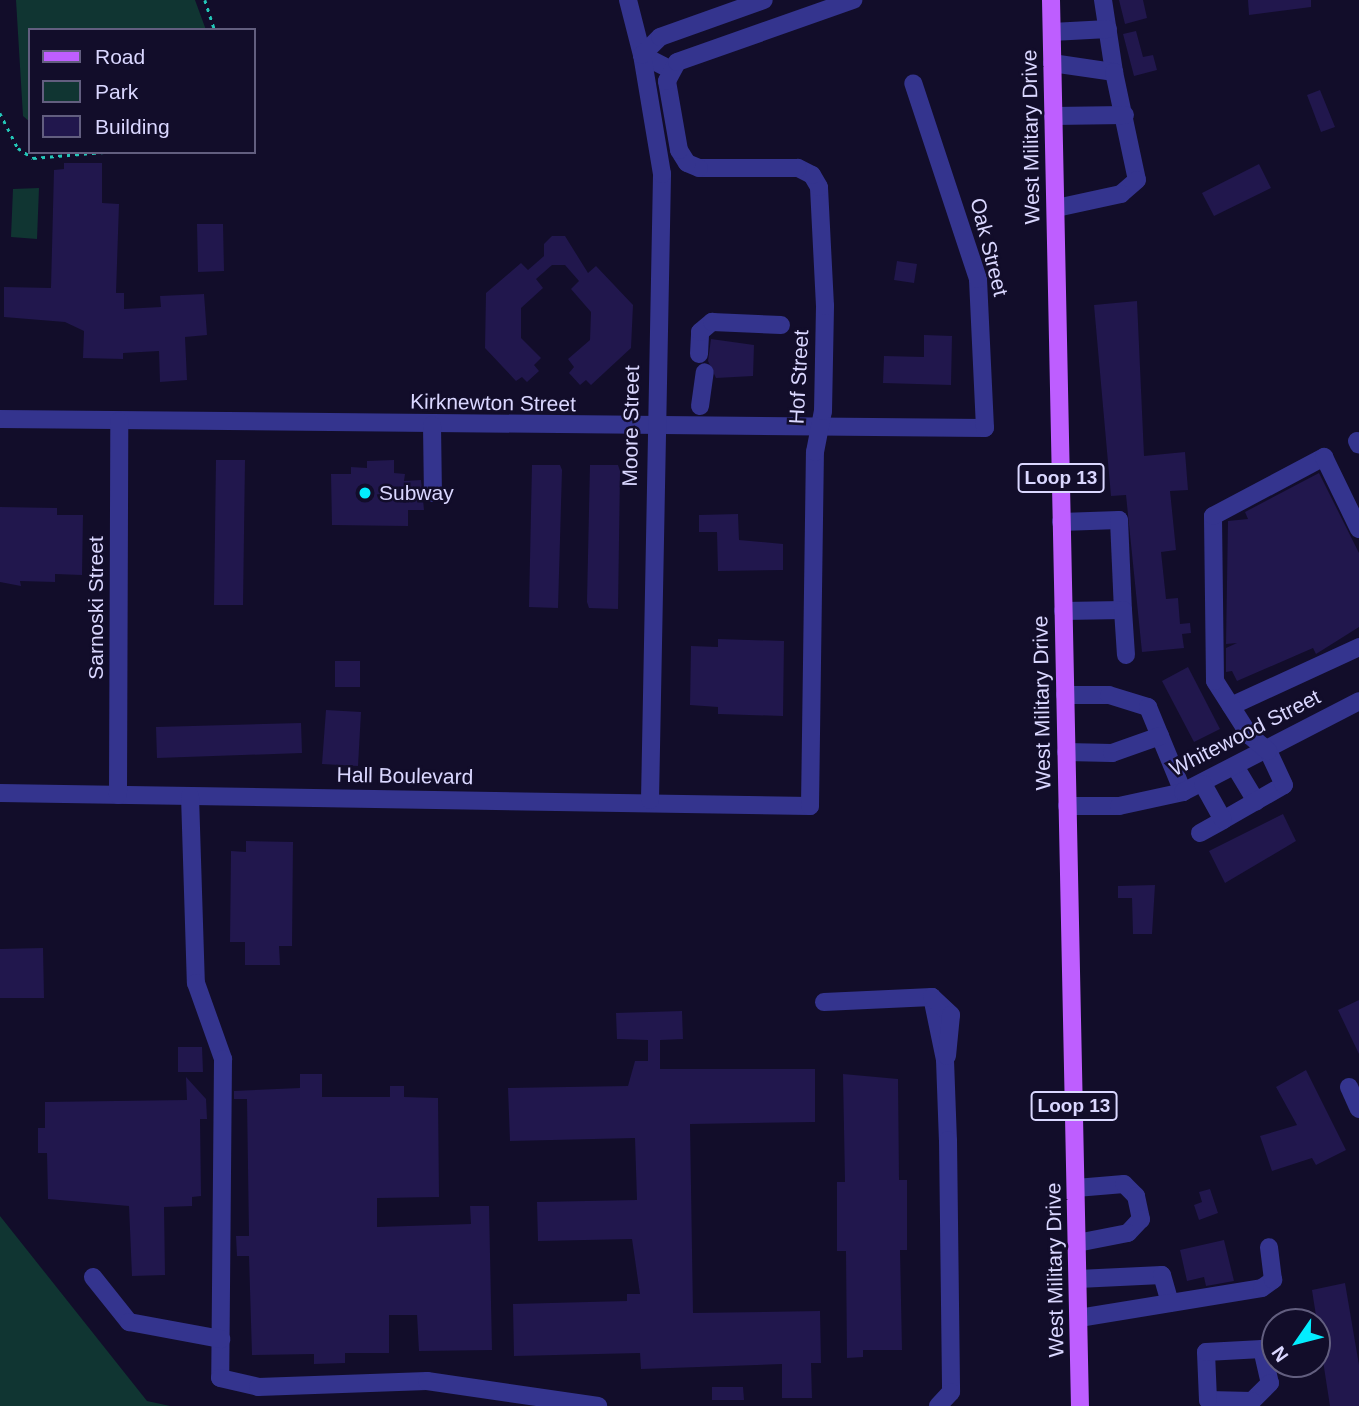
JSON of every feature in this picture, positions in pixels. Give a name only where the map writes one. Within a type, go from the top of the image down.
[{"type":"main road","name":"West Military Drive","points":[[1051,0],[1080,1406]]},
{"type":"street","name":"Moore Street","points":[[628,0],[657,126],[661,190],[653,428],[650,800]]},
{"type":"street","points":[[671,70],[642,55],[660,37],[764,0]]},
{"type":"street","points":[[661,190],[676,174],[694,166],[680,150],[667,82],[677,62],[735,42],[824,5],[853,0]]},
{"type":"street","points":[[1056,208],[1121,194],[1137,180],[1114,72],[1103,0]]},
{"type":"street","points":[[725,14],[735,42]]},
{"type":"street","points":[[1052,32],[1108,29]]},
{"type":"street","points":[[1052,63],[1114,72]]},
{"type":"street","name":"Oak Street","points":[[912,83],[978,279],[985,428]]},
{"type":"street","points":[[1053,116],[1125,115]]},
{"type":"street","name":"Hof Street","points":[[694,166],[798,168],[811,175],[819,187],[825,306],[820,428],[815,452],[810,806]]},
{"type":"street","points":[[700,406],[702,363],[711,329],[781,328]]},
{"type":"street","name":"Kirknewton Street","points":[[0,419],[653,428],[985,428]]},
{"type":"street","name":"Sarnoski Street","points":[[118,795],[119,421]]},
{"type":"street","points":[[432,425],[433,493]]},
{"type":"street","points":[[1200,833],[1284,785],[1268,751],[1250,736],[1215,681],[1211,651],[1213,516],[1324,457],[1359,529]]},
{"type":"street","points":[[1061,522],[1118,513],[1126,655]]},
{"type":"street","points":[[1063,611],[1123,610]]},
{"type":"street","points":[[1231,706],[1359,648]]},
{"type":"street","points":[[1065,695],[1136,701],[1148,707],[1184,792]]},
{"type":"street","name":"Whitewood Street","points":[[1067,806],[1119,806],[1184,792],[1236,768],[1359,701]]},
{"type":"street","points":[[1066,752],[1112,753],[1160,736]]},
{"type":"street","points":[[1236,768],[1256,801]]},
{"type":"street","points":[[1203,784],[1223,820]]},
{"type":"street","name":"Hall Boulevard","points":[[0,793],[650,800],[810,806]]},
{"type":"street","points":[[190,796],[196,983],[223,1059],[220,1378],[230,1384],[427,1381],[598,1406]]},
{"type":"street","points":[[824,1002],[932,997],[951,1015],[945,1060],[951,1392],[938,1406]]},
{"type":"street","points":[[1349,1087],[1359,1109]]},
{"type":"street","points":[[1076,1188],[1124,1184],[1136,1196],[1141,1219],[1129,1233],[1077,1243]]},
{"type":"street","points":[[1079,1318],[1268,1285],[1273,1280],[1269,1247]]},
{"type":"street","points":[[1078,1279],[1162,1275],[1170,1303]]},
{"type":"street","points":[[93,1277],[128,1322],[221,1339]]},
{"type":"path","points":[[205,0],[214,28]]},
{"type":"path","points":[[0,113],[18,148],[33,158],[80,154]]},
{"type":"green space","points":[[16,0],[195,0],[205,28],[28,28],[28,120],[23,116]]},
{"type":"green space","points":[[39,188],[37,239],[11,237],[13,189]]},
{"type":"green space","points":[[0,1216],[147,1401],[170,1406],[0,1406]]},
{"type":"building","points":[[1119,0],[1143,0],[1147,18],[1125,24]]},
{"type":"building","points":[[1248,0],[1311,0],[1311,7],[1249,15]]},
{"type":"building","points":[[1136,31],[1143,57],[1153,55],[1157,70],[1134,76],[1123,34]]},
{"type":"building","points":[[1320,90],[1335,127],[1321,132],[1307,95]]},
{"type":"building","points":[[64,163],[102,163],[102,203],[119,204],[116,293],[124,293],[124,309],[161,307],[160,296],[204,294],[207,335],[185,337],[187,380],[160,382],[159,351],[123,353],[123,359],[83,358],[84,331],[65,322],[4,317],[4,287],[51,288],[54,170],[64,169]]},
{"type":"building","points":[[1259,164],[1271,188],[1214,216],[1202,193]]},
{"type":"building","points":[[197,224],[223,224],[224,271],[198,272]]},
{"type":"building","points":[[552,236],[565,236],[588,273],[596,266],[633,305],[631,348],[591,385],[586,380],[580,385],[569,373],[574,367],[568,359],[590,340],[591,312],[571,289],[579,281],[565,265],[552,265],[536,279],[543,288],[521,308],[521,338],[541,358],[534,365],[539,371],[527,382],[522,377],[516,381],[485,348],[486,293],[521,263],[528,270],[544,256],[544,244]]},
{"type":"building","points":[[897,261],[917,264],[914,283],[894,280]]},
{"type":"building","points":[[1137,301],[1144,456],[1185,452],[1188,490],[1170,491],[1176,550],[1161,552],[1166,599],[1178,598],[1180,624],[1190,623],[1191,633],[1182,634],[1184,648],[1142,652],[1126,495],[1111,496],[1094,305]]},
{"type":"building","points":[[924,335],[952,336],[951,385],[883,383],[884,356],[924,357]]},
{"type":"building","points":[[711,339],[754,345],[753,376],[716,378],[708,361]]},
{"type":"building","points":[[216,460],[245,460],[243,605],[214,605]]},
{"type":"building","points":[[394,460],[394,473],[405,474],[404,481],[421,480],[424,510],[408,510],[408,526],[332,525],[331,474],[351,474],[351,467],[367,468],[367,461]]},
{"type":"building","points":[[532,465],[560,465],[562,470],[558,608],[529,607]]},
{"type":"building","points":[[590,465],[618,465],[620,471],[618,609],[589,608],[587,602]]},
{"type":"building","points":[[1319,473],[1359,553],[1359,627],[1316,654],[1313,648],[1237,681],[1232,671],[1226,672],[1226,648],[1237,643],[1226,644],[1228,521],[1248,519],[1245,512]]},
{"type":"building","points":[[0,507],[57,508],[57,515],[83,515],[82,575],[55,574],[55,582],[20,581],[21,586],[0,582]]},
{"type":"building","points":[[738,514],[739,540],[783,544],[783,570],[718,571],[717,532],[699,532],[699,515]]},
{"type":"building","points":[[718,639],[784,641],[783,716],[718,714],[718,707],[690,705],[691,646],[718,647]]},
{"type":"building","points":[[335,661],[360,661],[360,687],[335,687]]},
{"type":"building","points":[[1188,667],[1220,729],[1194,742],[1162,681]]},
{"type":"building","points":[[326,710],[361,712],[358,766],[322,764]]},
{"type":"building","points":[[301,723],[302,753],[157,758],[156,727]]},
{"type":"building","points":[[1283,814],[1296,841],[1225,883],[1209,851]]},
{"type":"building","points":[[246,841],[293,842],[292,946],[279,946],[280,965],[245,965],[245,942],[230,942],[231,851],[246,852]]},
{"type":"building","points":[[1155,885],[1152,934],[1133,934],[1132,898],[1118,898],[1118,886]]},
{"type":"building","points":[[43,948],[44,998],[0,998],[0,949]]},
{"type":"building","points":[[1359,1000],[1359,1054],[1338,1010]]},
{"type":"building","points":[[682,1011],[683,1039],[660,1040],[660,1069],[815,1069],[815,1122],[690,1124],[693,1313],[820,1311],[821,1363],[811,1363],[812,1398],[782,1398],[782,1364],[641,1369],[640,1353],[514,1356],[513,1304],[627,1301],[627,1294],[640,1294],[632,1239],[538,1241],[537,1202],[637,1200],[635,1138],[510,1141],[508,1088],[628,1086],[635,1061],[648,1061],[648,1040],[617,1039],[616,1013]]},
{"type":"building","points":[[178,1047],[202,1047],[203,1072],[178,1072]]},
{"type":"building","points":[[1306,1070],[1346,1150],[1316,1165],[1312,1158],[1272,1171],[1260,1136],[1297,1125],[1276,1087]]},
{"type":"building","points":[[300,1074],[322,1074],[322,1097],[390,1097],[390,1086],[404,1086],[404,1097],[438,1098],[439,1197],[377,1198],[377,1227],[471,1224],[470,1206],[489,1206],[492,1350],[419,1351],[417,1315],[389,1315],[389,1353],[345,1353],[345,1363],[314,1364],[314,1354],[252,1355],[249,1256],[237,1256],[236,1236],[249,1236],[247,1099],[234,1099],[234,1091],[300,1088]]},
{"type":"building","points":[[843,1074],[898,1079],[899,1180],[907,1180],[907,1250],[900,1250],[902,1350],[863,1350],[863,1357],[847,1358],[846,1251],[837,1251],[837,1182],[845,1182]]},
{"type":"building","points":[[186,1077],[206,1099],[207,1119],[200,1119],[201,1196],[192,1197],[192,1206],[164,1207],[165,1275],[132,1276],[129,1206],[48,1199],[47,1153],[38,1153],[38,1128],[45,1128],[45,1102],[187,1100]]},
{"type":"building","points":[[1210,1189],[1218,1213],[1199,1220],[1194,1205],[1202,1202],[1199,1192]]},
{"type":"building","points":[[1224,1240],[1234,1281],[1206,1286],[1204,1277],[1187,1281],[1180,1250]]},
{"type":"building","points":[[1345,1283],[1359,1365],[1359,1406],[1330,1406],[1326,1378],[1331,1378],[1331,1308],[1315,1308],[1312,1290]]},
{"type":"building","points":[[712,1387],[743,1387],[744,1400],[712,1400]]},
{"type":"place","name":"Subway","points":[[365,493]]}]
